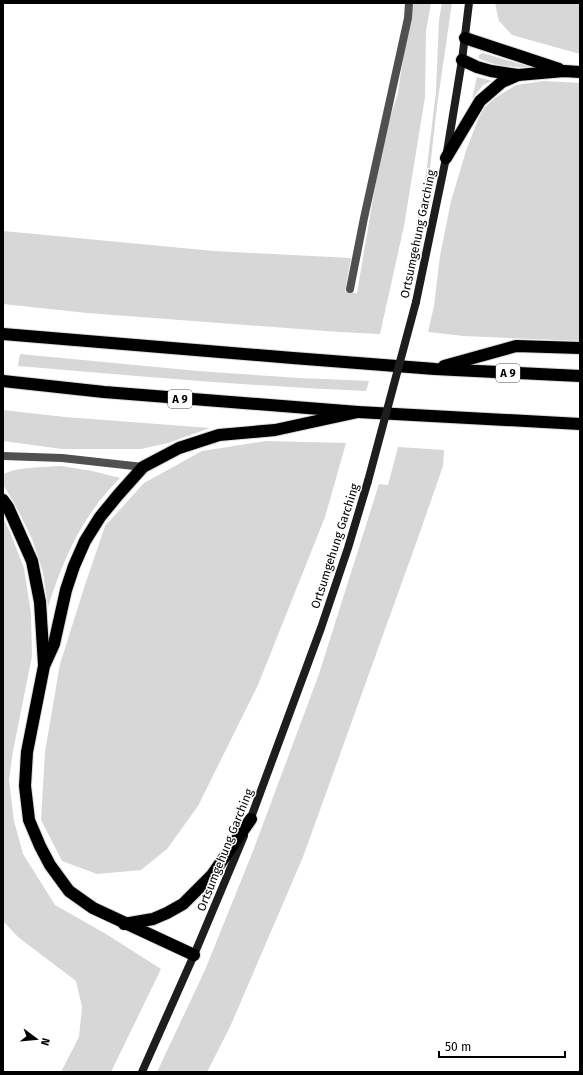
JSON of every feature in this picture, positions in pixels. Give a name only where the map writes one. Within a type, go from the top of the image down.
[{"type":"highway","points":[[465,38],[564,71]]},
{"type":"highway","points":[[462,60],[477,67],[491,71],[518,75],[564,71],[580,72]]},
{"type":"highway","points":[[446,158],[480,102],[502,82],[518,75]]},
{"type":"highway","name":"A 9","points":[[3,334],[435,369],[580,376]]},
{"type":"highway","points":[[435,369],[516,346],[580,348]]},
{"type":"highway","name":"A 9","points":[[3,381],[104,392],[358,412],[580,424]]},
{"type":"highway","points":[[194,955],[124,924],[93,908],[69,891],[50,865],[29,820],[24,786],[27,752],[44,666],[54,644],[66,590],[74,566],[85,541],[100,517],[143,467],[179,448],[219,435],[275,430],[358,412]]},
{"type":"highway","points":[[3,500],[8,507],[32,561],[40,602],[44,666]]},
{"type":"highway","points":[[124,924],[153,919],[182,904],[212,875],[251,819]]},
{"type":"main road","name":"Ortsumgehung Garching","points":[[142,1072],[194,955],[251,819],[321,628],[348,548],[368,481],[416,302],[446,158],[462,60],[469,3]]},
{"type":"lane","points":[[350,289],[408,18],[409,3]]},
{"type":"lane","points":[[3,456],[62,458],[143,467]]},
{"type":"shaded area","points":[[411,3],[431,3],[426,31],[425,97],[404,226],[380,334],[87,313],[3,304],[3,231],[214,251],[351,258],[345,292],[357,293],[383,140],[398,93]]},
{"type":"shaded area","points":[[442,3],[452,3],[437,106],[429,177],[402,299],[426,175],[436,91],[439,20]]},
{"type":"shaded area","points":[[495,3],[580,3],[580,54],[512,35],[499,21]]},
{"type":"shaded area","points":[[483,53],[531,67],[511,67],[498,65],[479,58],[479,55]]},
{"type":"shaded area","points":[[477,77],[492,81],[483,85],[472,99]]},
{"type":"shaded area","points":[[544,81],[580,83],[580,341],[464,336],[428,332],[434,306],[440,256],[451,201],[466,151],[479,117],[485,107],[495,98],[516,85]]},
{"type":"shaded area","points":[[20,354],[198,371],[369,381],[366,391],[192,380],[18,366]]},
{"type":"shaded area","points":[[3,410],[65,417],[210,428],[168,443],[141,449],[62,449],[3,441]]},
{"type":"shaded area","points":[[266,441],[346,443],[325,517],[258,685],[198,806],[167,849],[141,870],[97,874],[62,861],[41,820],[45,752],[60,664],[105,526],[144,483],[202,451]]},
{"type":"shaded area","points":[[398,447],[444,450],[443,466],[303,857],[230,1027],[207,1072],[157,1072],[205,970],[253,851],[319,674],[379,484],[388,485]]},
{"type":"shaded area","points":[[61,466],[92,471],[120,478],[95,507],[76,538],[61,571],[48,607],[43,572],[32,539],[3,484],[3,475],[14,470]]},
{"type":"shaded area","points":[[3,518],[24,568],[31,614],[32,656],[13,751],[9,780],[14,821],[23,854],[55,905],[106,934],[161,969],[111,1072],[61,1072],[79,1037],[82,1007],[76,981],[18,937],[3,921]]}]
